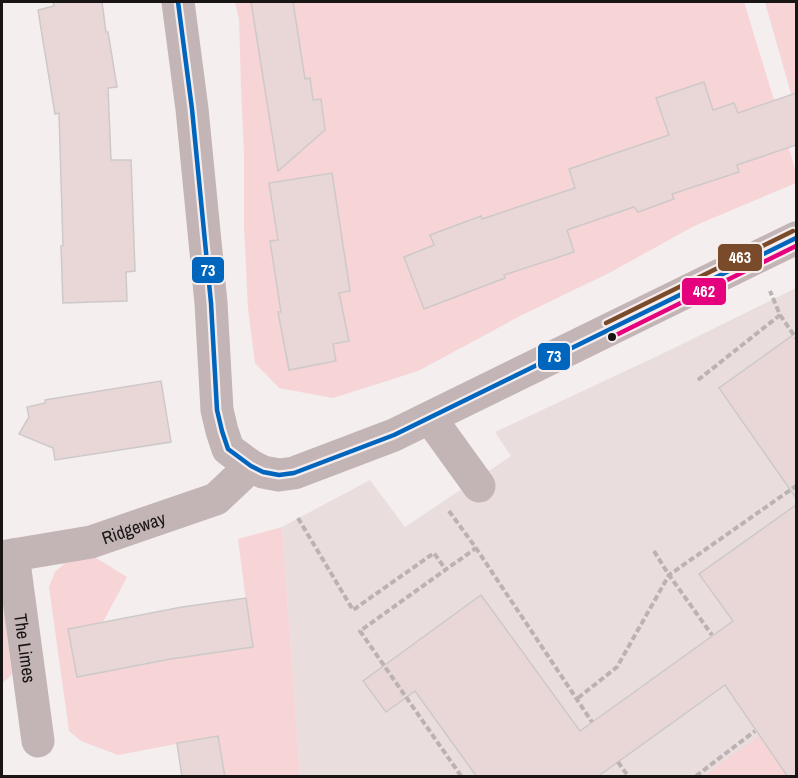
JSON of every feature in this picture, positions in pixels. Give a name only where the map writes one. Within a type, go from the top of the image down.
[{"type":"street","points":[[178,2],[192,109],[210,292],[217,410],[228,448],[251,466],[263,472],[279,475],[294,473],[394,435],[796,238]]},
{"type":"street","points":[[430,418],[479,486]]},
{"type":"street","name":"Ridgeway","points":[[7,556],[91,542],[216,499],[251,466]]},
{"type":"street","name":"The Limes","points":[[7,556],[38,741]]},
{"type":"path","points":[[757,257],[780,315],[796,338]]},
{"type":"path","points":[[698,380],[780,315]]},
{"type":"path","points":[[578,698],[616,667],[669,575],[796,486]]},
{"type":"path","points":[[443,502],[578,698],[592,722]]},
{"type":"path","points":[[298,519],[353,610],[434,553],[446,570]]},
{"type":"path","points":[[461,777],[360,631],[476,548]]},
{"type":"path","points":[[654,551],[712,635]]},
{"type":"path","points":[[696,777],[755,731]]},
{"type":"path","points":[[618,762],[628,777]]},
{"type":"shaded area","points":[[235,2],[744,2],[796,172],[796,183],[694,226],[611,272],[520,316],[418,371],[333,398],[279,388],[255,363],[248,308],[239,19]]},
{"type":"shaded area","points":[[765,2],[796,2],[796,111]]},
{"type":"shaded area","points":[[796,288],[796,776],[300,776],[282,527],[370,480],[405,527],[511,456],[495,432]]},
{"type":"shaded area","points":[[282,527],[300,776],[225,776],[218,736],[118,755],[81,741],[69,731],[49,587],[55,572],[72,557],[88,553],[127,577],[103,622],[68,629],[77,677],[171,660],[163,612],[182,607],[190,656],[252,647],[238,539]]},
{"type":"shaded area","points":[[2,595],[12,674],[2,684]]},
{"type":"shaded area","points":[[759,736],[788,776],[704,776]]},
{"type":"building","points":[[53,2],[102,2],[117,87],[108,88],[111,160],[131,160],[135,271],[126,272],[127,301],[63,303],[59,113],[55,114],[38,10],[54,6]]},
{"type":"building","points":[[251,2],[293,2],[305,79],[310,78],[313,100],[321,99],[325,130],[278,171]]},
{"type":"building","points":[[704,82],[713,110],[734,103],[738,113],[796,93],[796,145],[737,165],[739,172],[672,194],[674,199],[638,212],[634,207],[567,230],[574,252],[504,275],[505,278],[424,309],[404,257],[434,245],[430,235],[481,216],[482,219],[575,188],[569,169],[669,135],[656,98]]},
{"type":"building","points":[[332,173],[350,291],[339,293],[349,341],[333,344],[336,361],[289,370],[278,312],[281,312],[270,241],[278,240],[269,183]]},
{"type":"building","points":[[796,333],[796,498],[719,388]]},
{"type":"building","points":[[161,381],[171,442],[55,460],[53,448],[19,434],[29,417],[27,407],[45,403],[45,400]]},
{"type":"building","points":[[796,505],[796,777],[788,777],[725,685],[597,777],[477,777],[415,691],[386,712],[363,681],[481,595],[580,731],[733,621],[699,574]]},
{"type":"building","points":[[246,598],[253,647],[171,659],[77,677],[68,629],[182,607]]},
{"type":"building","points":[[218,736],[225,777],[182,777],[177,743]]},
{"type":"transit line","name":"73","points":[[178,2],[192,109],[211,303],[217,410],[228,449],[263,472],[279,475],[294,473],[394,435],[796,238]]},
{"type":"transit line","name":"463","points":[[606,323],[793,231]]},
{"type":"transit line","name":"462","points":[[612,337],[796,246]]}]
